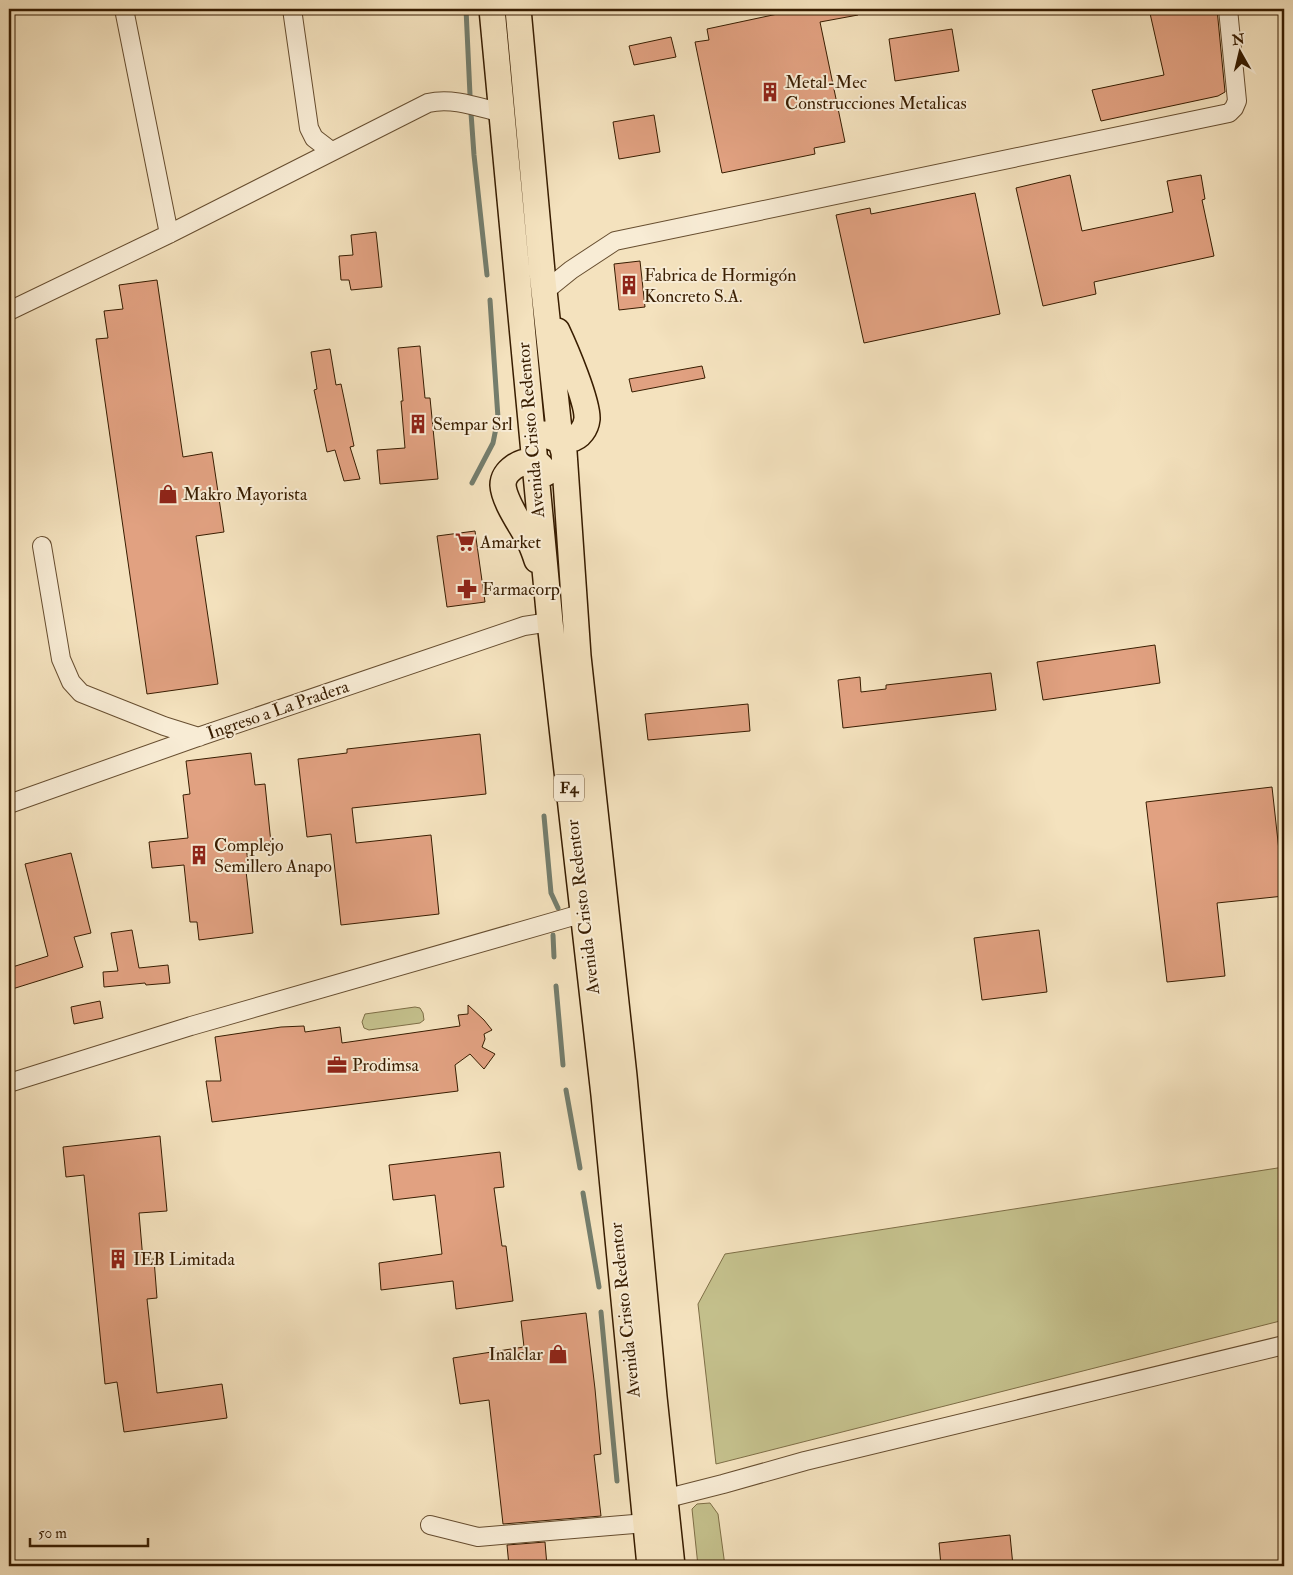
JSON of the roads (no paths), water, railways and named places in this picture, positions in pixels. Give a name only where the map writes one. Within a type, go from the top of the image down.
[{"type":"highway","name":"Avenida Cristo Redentor","points":[[492,9],[546,584],[607,1122],[650,1566]]},
{"type":"highway","points":[[518,9],[546,301],[586,407],[587,420],[583,431],[572,439],[560,440],[551,438],[543,431],[532,343],[518,283]]},
{"type":"highway","name":"Avenida Cristo Redentor","points":[[560,440],[564,452],[578,656],[624,1076],[672,1566]]},
{"type":"highway","points":[[546,584],[531,545],[506,498],[503,483],[506,474],[510,470],[520,465],[534,462],[544,470],[549,478],[566,611],[578,656]]},
{"type":"street","points":[[124,9],[169,234]]},
{"type":"street","points":[[292,9],[309,128],[314,138],[331,151]]},
{"type":"street","points":[[546,301],[571,270],[615,241],[1229,113],[1237,101],[1228,9]]},
{"type":"street","points":[[9,311],[169,234],[428,103],[438,100],[449,100],[502,113]]},
{"type":"street","points":[[42,546],[61,659],[70,682],[81,693],[164,726],[199,737]]},
{"type":"street","name":"Ingreso a La Pradera","points":[[9,804],[524,626],[550,622]]},
{"type":"street","points":[[9,1084],[191,1026],[584,913]]},
{"type":"street","points":[[664,1499],[805,1461],[1284,1345]]},
{"type":"street","points":[[430,1525],[478,1537],[646,1523]]},
{"type":"waterway","points":[[466,9],[470,95]]},
{"type":"waterway","points":[[471,113],[487,275]]},
{"type":"waterway","points":[[472,483],[493,443],[498,418],[490,300]]},
{"type":"waterway","points":[[544,816],[551,893],[558,908]]},
{"type":"waterway","points":[[553,935],[554,957]]},
{"type":"waterway","points":[[556,986],[563,1065]]},
{"type":"waterway","points":[[566,1090],[580,1168]]},
{"type":"waterway","points":[[583,1193],[599,1287]]},
{"type":"waterway","points":[[601,1312],[617,1481]]},
{"type":"place","name":"Metal-Mec Construcciones Metalicas","points":[[770,92]]},
{"type":"place","name":"Fabrica de Hormigón Koncreto S.A.","points":[[629,285]]},
{"type":"place","name":"Sempar Srl","points":[[418,424]]},
{"type":"place","name":"Makro Mayorista","points":[[168,494]]},
{"type":"place","name":"Amarket","points":[[465,542]]},
{"type":"place","name":"Farmacorp","points":[[467,589]]},
{"type":"place","name":"Complejo Semillero Anapo","points":[[199,855]]},
{"type":"place","name":"Prodimsa","points":[[337,1065]]},
{"type":"place","name":"IEB Limitada","points":[[118,1259]]},
{"type":"place","name":"Inalclar","points":[[558,1354]]}]
